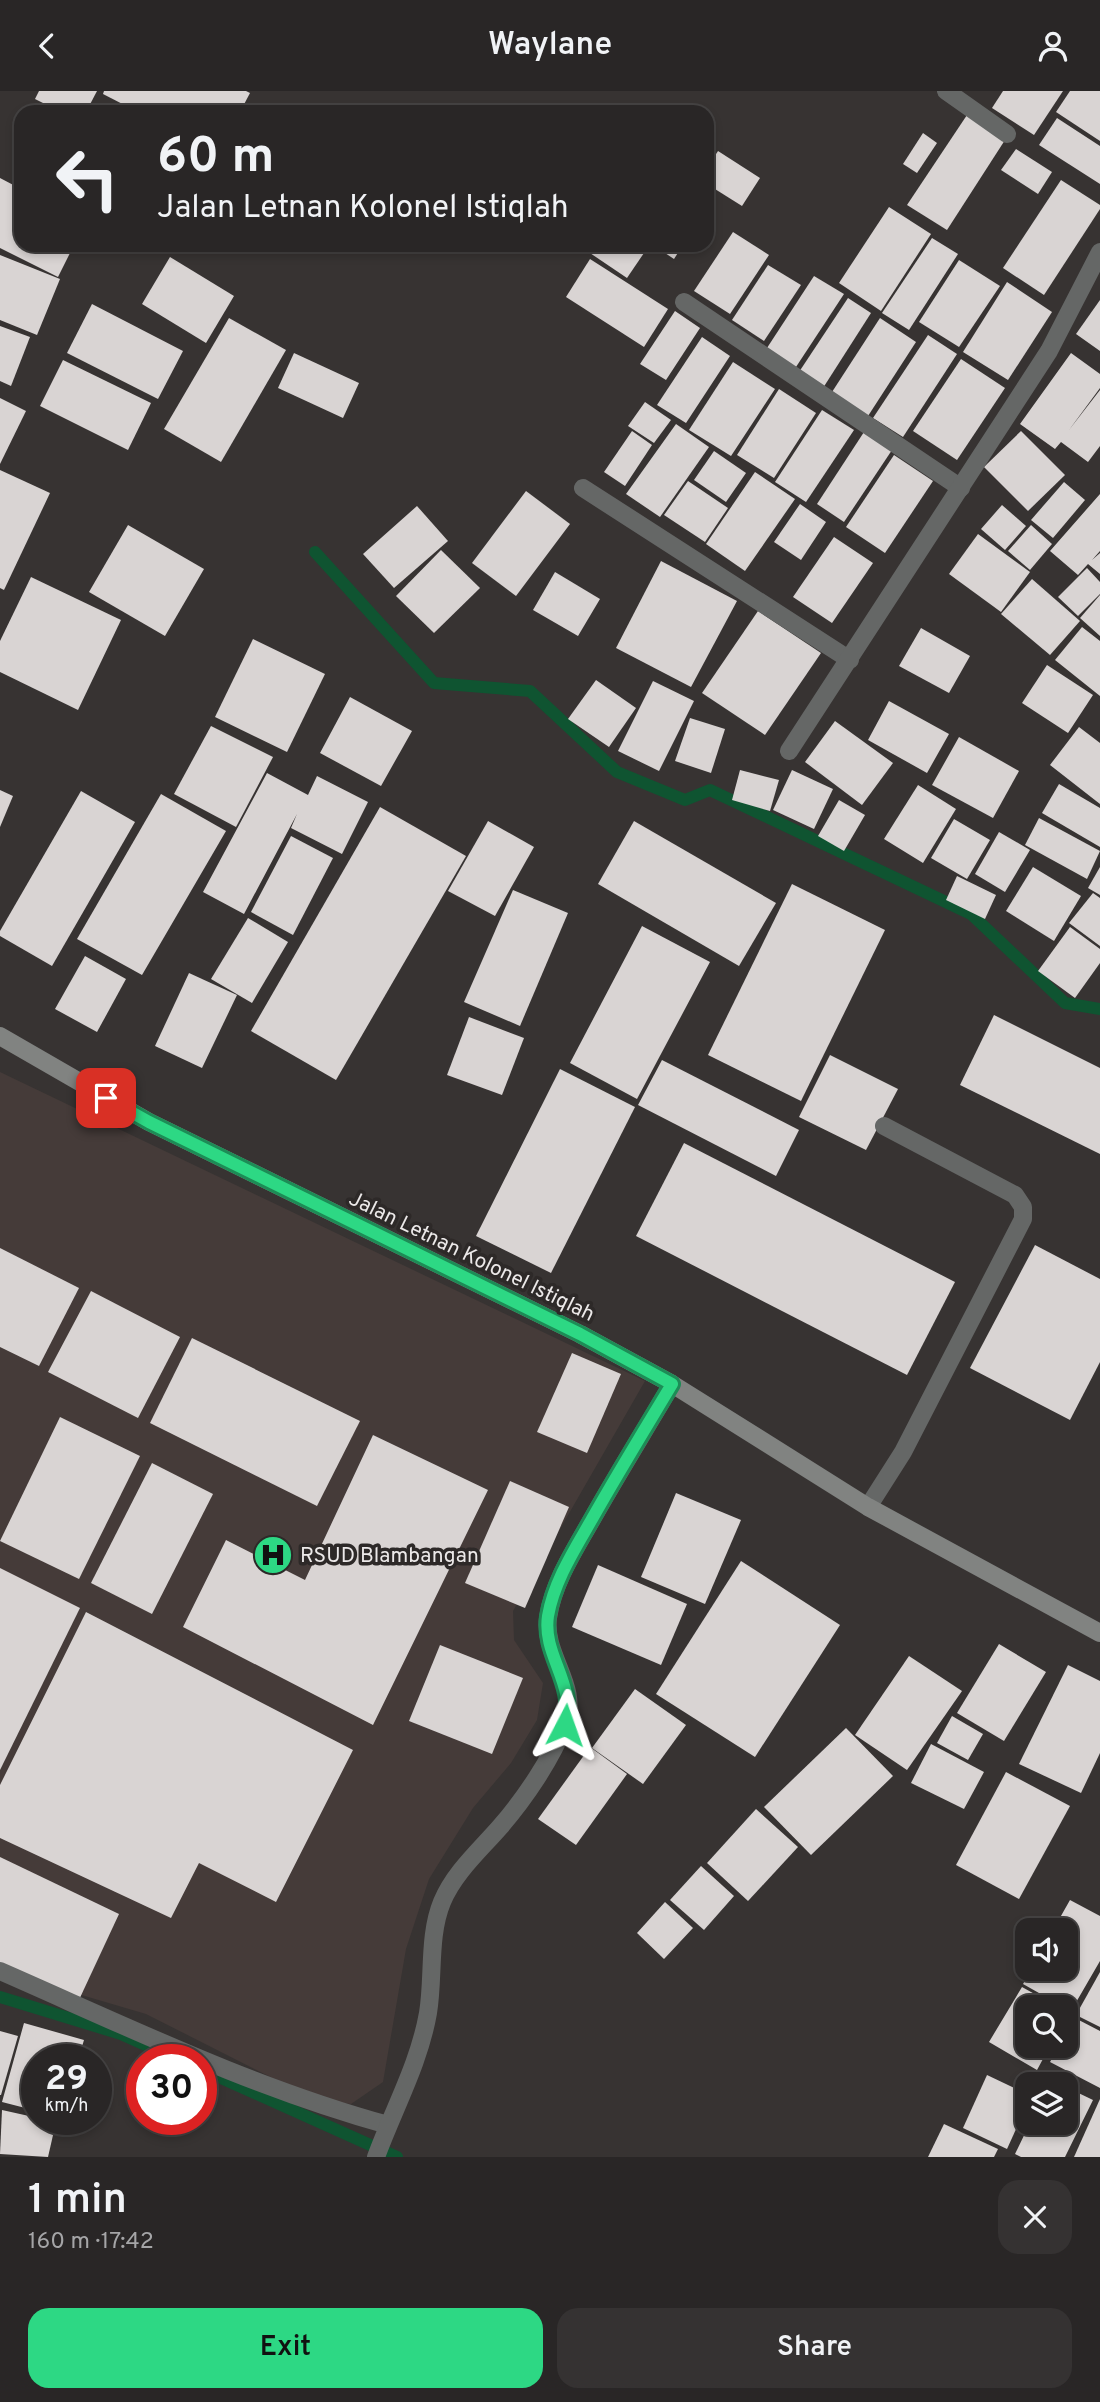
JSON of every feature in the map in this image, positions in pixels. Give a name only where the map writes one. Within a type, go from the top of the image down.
[{"type":"street","points":[[946,91],[1007,134]]},
{"type":"street","points":[[789,751],[1049,351],[1098,260]]},
{"type":"street","points":[[684,302],[961,488]]},
{"type":"street","points":[[583,488],[850,660]]},
{"type":"street","name":"Jalan Letnan Kolonel Istiqlah","points":[[0,1036],[149,1122],[580,1334],[672,1384],[868,1507],[1100,1633]]},
{"type":"street","points":[[868,1507],[903,1452],[1023,1219],[1023,1206],[1007,1190],[884,1126]]},
{"type":"street","points":[[376,2157],[408,2085],[423,2035],[441,1904],[451,1884],[502,1824],[531,1784],[565,1725],[569,1699],[548,1645],[547,1630],[553,1596],[568,1560],[672,1384]]},
{"type":"street","points":[[0,1971],[227,2070],[317,2106],[387,2128]]},
{"type":"shaded area","name":"RSUD Blambangan","points":[[0,1072],[645,1381],[513,1611],[514,1640],[543,1683],[537,1720],[511,1763],[473,1808],[429,1879],[406,1949],[383,2082],[351,2104],[312,2098],[217,2050],[217,2044],[205,2044],[146,2014],[0,1971]]},
{"type":"building","points":[[39,91],[97,91],[90,105],[47,105],[35,99]]},
{"type":"building","points":[[104,91],[250,93],[244,105],[124,105],[103,94]]},
{"type":"building","points":[[1003,91],[1063,91],[1034,135],[992,108]]},
{"type":"building","points":[[1070,91],[1100,91],[1100,141],[1056,112]]},
{"type":"building","points":[[967,115],[1005,140],[947,230],[907,205]]},
{"type":"building","points":[[1057,118],[1100,146],[1100,184],[1039,145]]},
{"type":"building","points":[[923,133],[937,143],[917,173],[903,164]]},
{"type":"building","points":[[1016,149],[1052,172],[1038,194],[1001,170]]},
{"type":"building","points":[[718,151],[760,178],[742,206],[714,188],[714,157]]},
{"type":"building","points":[[0,178],[14,185],[14,252],[70,252],[58,277],[0,248]]},
{"type":"building","points":[[1061,180],[1100,205],[1100,209],[1044,295],[1003,268]]},
{"type":"building","points":[[889,207],[931,234],[881,311],[839,283]]},
{"type":"building","points":[[733,232],[769,255],[730,314],[694,291]]},
{"type":"building","points":[[932,238],[958,254],[909,330],[882,313]]},
{"type":"building","points":[[588,252],[645,252],[627,278]]},
{"type":"building","points":[[664,252],[678,252],[674,259]]},
{"type":"building","points":[[0,255],[60,279],[37,335],[0,320]]},
{"type":"building","points":[[170,257],[234,296],[206,343],[142,304]]},
{"type":"building","points":[[590,259],[668,309],[644,347],[566,297]]},
{"type":"building","points":[[959,260],[1000,286],[959,347],[919,322]]},
{"type":"building","points":[[768,265],[801,285],[764,341],[732,320]]},
{"type":"building","points":[[814,276],[844,294],[794,370],[765,351]]},
{"type":"building","points":[[1007,282],[1052,312],[1008,380],[963,352]]},
{"type":"building","points":[[848,298],[871,313],[823,388],[799,372]]},
{"type":"building","points":[[1100,300],[1100,351],[1076,334]]},
{"type":"building","points":[[92,304],[183,351],[158,399],[67,353]]},
{"type":"building","points":[[675,311],[700,328],[666,380],[640,364]]},
{"type":"building","points":[[229,318],[286,350],[221,462],[164,429]]},
{"type":"building","points":[[880,318],[916,342],[868,416],[832,392]]},
{"type":"building","points":[[0,326],[30,337],[11,386],[0,381]]},
{"type":"building","points":[[928,335],[957,354],[903,437],[873,418]]},
{"type":"building","points":[[702,337],[730,356],[686,423],[657,405]]},
{"type":"building","points":[[294,353],[359,383],[343,418],[278,388]]},
{"type":"building","points":[[1071,353],[1100,374],[1100,388],[1069,430],[1100,390],[1100,446],[1088,462],[1061,442],[1055,449],[1020,424]]},
{"type":"building","points":[[961,359],[1005,388],[957,460],[913,431]]},
{"type":"building","points":[[63,360],[151,403],[128,450],[40,406]]},
{"type":"building","points":[[733,362],[775,389],[731,456],[689,430]]},
{"type":"building","points":[[779,389],[816,413],[774,478],[737,455]]},
{"type":"building","points":[[0,398],[26,411],[0,464]]},
{"type":"building","points":[[645,402],[671,420],[654,443],[628,426]]},
{"type":"building","points":[[822,410],[854,430],[806,502],[775,482]]},
{"type":"building","points":[[676,424],[709,447],[660,517],[626,494]]},
{"type":"building","points":[[632,431],[652,445],[625,486],[604,472]]},
{"type":"building","points":[[1021,431],[1065,475],[1028,511],[984,467]]},
{"type":"building","points":[[864,432],[892,450],[844,522],[817,504]]},
{"type":"building","points":[[714,451],[746,473],[726,502],[694,480]]},
{"type":"building","points":[[894,455],[933,481],[885,553],[846,527]]},
{"type":"building","points":[[0,470],[50,493],[4,590],[0,588]]},
{"type":"building","points":[[755,472],[795,499],[745,571],[706,544]]},
{"type":"building","points":[[688,481],[728,508],[705,542],[664,515]]},
{"type":"building","points":[[1064,482],[1085,500],[1053,538],[1031,520]]},
{"type":"building","points":[[526,491],[570,524],[516,596],[472,563]]},
{"type":"building","points":[[1100,494],[1100,551],[1092,560],[1100,553],[1100,574],[1088,564],[1078,575],[1050,551]]},
{"type":"building","points":[[800,504],[826,522],[801,560],[774,542]]},
{"type":"building","points":[[1002,505],[1026,526],[1005,550],[981,529]]},
{"type":"building","points":[[417,506],[448,541],[394,588],[363,554]]},
{"type":"building","points":[[128,525],[204,569],[165,636],[89,592]]},
{"type":"building","points":[[1031,525],[1052,544],[1030,570],[1008,551]]},
{"type":"building","points":[[978,534],[1030,572],[1001,612],[949,574]]},
{"type":"building","points":[[834,537],[873,563],[832,623],[793,597]]},
{"type":"building","points":[[441,550],[480,588],[434,633],[396,596]]},
{"type":"building","points":[[661,561],[737,601],[691,687],[616,648]]},
{"type":"building","points":[[1087,568],[1100,582],[1100,594],[1078,616],[1058,597]]},
{"type":"building","points":[[555,572],[600,599],[578,636],[533,610]]},
{"type":"building","points":[[31,577],[121,620],[78,710],[0,672],[0,641]]},
{"type":"building","points":[[1032,579],[1080,621],[1050,655],[1001,614]]},
{"type":"building","points":[[1100,595],[1100,636],[1080,618]]},
{"type":"building","points":[[758,611],[821,653],[765,735],[702,693]]},
{"type":"building","points":[[1082,627],[1100,641],[1100,696],[1055,660]]},
{"type":"building","points":[[921,628],[970,656],[949,693],[899,666]]},
{"type":"building","points":[[253,639],[325,674],[287,752],[215,717]]},
{"type":"building","points":[[1047,665],[1093,695],[1068,733],[1022,703]]},
{"type":"building","points":[[596,680],[636,708],[609,747],[568,719]]},
{"type":"building","points":[[653,681],[694,701],[659,771],[618,751]]},
{"type":"building","points":[[350,697],[412,731],[381,786],[320,753]]},
{"type":"building","points":[[889,701],[949,734],[927,773],[868,740]]},
{"type":"building","points":[[690,718],[725,729],[711,773],[675,761]]},
{"type":"building","points":[[835,721],[893,763],[862,805],[805,762]]},
{"type":"building","points":[[211,726],[273,757],[236,827],[174,794]]},
{"type":"building","points":[[1079,727],[1100,743],[1100,804],[1050,765]]},
{"type":"building","points":[[959,737],[1019,771],[993,818],[932,785]]},
{"type":"building","points":[[740,770],[779,780],[770,811],[732,800]]},
{"type":"building","points":[[792,770],[833,789],[814,829],[773,810]]},
{"type":"building","points":[[267,773],[308,795],[317,776],[368,802],[342,854],[291,828],[297,814],[244,914],[203,892]]},
{"type":"building","points":[[1059,784],[1100,808],[1100,847],[1042,813]]},
{"type":"building","points":[[918,785],[956,809],[923,863],[884,839]]},
{"type":"building","points":[[0,790],[13,796],[0,827]]},
{"type":"building","points":[[81,791],[135,822],[52,966],[0,936],[0,931]]},
{"type":"building","points":[[161,794],[226,831],[142,975],[77,939]]},
{"type":"building","points":[[839,800],[865,815],[844,851],[818,836]]},
{"type":"building","points":[[380,807],[466,856],[336,1080],[251,1031]]},
{"type":"building","points":[[1039,818],[1100,851],[1087,879],[1025,845]]},
{"type":"building","points":[[954,819],[990,840],[967,879],[931,858]]},
{"type":"building","points":[[488,821],[534,847],[495,916],[448,891]]},
{"type":"building","points":[[634,821],[776,903],[739,966],[598,884]]},
{"type":"building","points":[[999,832],[1030,850],[1005,892],[975,874]]},
{"type":"building","points":[[291,836],[333,858],[293,935],[251,912]]},
{"type":"building","points":[[1033,867],[1081,896],[1054,941],[1006,911]]},
{"type":"building","points":[[1100,867],[1100,895],[1088,888]]},
{"type":"building","points":[[957,876],[996,895],[985,919],[946,900]]},
{"type":"building","points":[[792,884],[885,930],[801,1101],[708,1055]]},
{"type":"building","points":[[513,890],[568,913],[520,1026],[464,1002]]},
{"type":"building","points":[[1093,893],[1100,898],[1100,946],[1069,923]]},
{"type":"building","points":[[248,918],[288,942],[252,1003],[211,979]]},
{"type":"building","points":[[642,926],[710,962],[637,1099],[570,1063]]},
{"type":"building","points":[[1070,927],[1100,949],[1100,963],[1075,998],[1038,971]]},
{"type":"building","points":[[85,956],[126,979],[97,1032],[55,1009]]},
{"type":"building","points":[[189,973],[237,995],[202,1068],[155,1046]]},
{"type":"building","points":[[994,1015],[1100,1068],[1100,1154],[960,1085]]},
{"type":"building","points":[[469,1017],[524,1038],[502,1095],[447,1075]]},
{"type":"building","points":[[830,1055],[898,1089],[866,1150],[799,1117]]},
{"type":"building","points":[[662,1060],[799,1130],[776,1176],[638,1105]]},
{"type":"building","points":[[560,1069],[635,1107],[551,1273],[476,1236]]},
{"type":"building","points":[[684,1143],[955,1282],[907,1375],[636,1236]]},
{"type":"building","points":[[1035,1245],[1100,1279],[1100,1362],[1070,1420],[970,1368]]},
{"type":"building","points":[[0,1248],[79,1288],[39,1366],[0,1347]]},
{"type":"building","points":[[91,1291],[180,1337],[138,1418],[48,1372]]},
{"type":"building","points":[[192,1338],[360,1421],[317,1506],[150,1423]]},
{"type":"building","points":[[572,1353],[621,1374],[587,1453],[537,1432]]},
{"type":"building","points":[[60,1417],[140,1456],[79,1579],[0,1541]]},
{"type":"building","points":[[373,1435],[488,1490],[373,1725],[183,1627],[226,1540],[305,1580]]},
{"type":"building","points":[[152,1463],[213,1494],[152,1614],[91,1583]]},
{"type":"building","points":[[510,1481],[569,1507],[525,1608],[465,1583]]},
{"type":"building","points":[[676,1493],[741,1520],[705,1604],[641,1577]]},
{"type":"building","points":[[741,1561],[840,1625],[755,1757],[656,1694]]},
{"type":"building","points":[[598,1565],[687,1604],[661,1665],[572,1627]]},
{"type":"building","points":[[0,1568],[80,1608],[0,1770]]},
{"type":"building","points":[[86,1612],[353,1750],[276,1902],[199,1863],[171,1918],[0,1838],[0,1785]]},
{"type":"building","points":[[999,1644],[1046,1672],[1004,1741],[957,1713]]},
{"type":"building","points":[[440,1645],[523,1678],[492,1754],[409,1721]]},
{"type":"building","points":[[909,1656],[962,1691],[907,1770],[855,1735]]},
{"type":"building","points":[[1068,1665],[1100,1681],[1100,1753],[1081,1793],[1019,1764]]},
{"type":"building","points":[[635,1689],[686,1725],[643,1784],[592,1748]]},
{"type":"building","points":[[952,1716],[983,1734],[968,1760],[937,1743]]},
{"type":"building","points":[[846,1728],[893,1776],[811,1855],[764,1807]]},
{"type":"building","points":[[931,1744],[984,1772],[964,1809],[911,1783]]},
{"type":"building","points":[[590,1747],[627,1774],[576,1845],[538,1819]]},
{"type":"building","points":[[1006,1772],[1070,1806],[1019,1899],[956,1865]]},
{"type":"building","points":[[756,1809],[798,1847],[748,1901],[707,1863]]},
{"type":"building","points":[[0,1857],[119,1914],[78,2002],[0,1964]]},
{"type":"building","points":[[701,1866],[734,1896],[704,1930],[670,1900]]},
{"type":"building","points":[[1070,1900],[1100,1916],[1100,1961],[1078,1999],[1078,1995],[1043,1995],[1023,1984],[1025,1981],[1078,1981],[1078,1918],[1060,1918]]},
{"type":"building","points":[[665,1902],[693,1928],[664,1959],[637,1933]]},
{"type":"building","points":[[1100,1972],[1100,2027],[1078,2016]]},
{"type":"building","points":[[1022,1987],[1036,1995],[1017,1995]]},
{"type":"building","points":[[1015,1999],[1015,2057],[989,2042]]},
{"type":"building","points":[[1078,2020],[1100,2031],[1100,2088],[1078,2077],[1078,2072],[1069,2072],[1050,2062],[1052,2058],[1078,2058]]},
{"type":"building","points":[[24,2023],[84,2040],[83,2044],[21,2044],[21,2107],[2,2102]]},
{"type":"building","points":[[0,2031],[18,2036],[1,2095],[0,2095]]},
{"type":"building","points":[[1016,2058],[1044,2058],[1037,2070]]},
{"type":"building","points":[[987,2075],[1015,2088],[1015,2131],[1007,2149],[963,2128]]},
{"type":"building","points":[[1078,2093],[1093,2100],[1078,2131]]},
{"type":"building","points":[[1100,2099],[1100,2157],[1074,2157]]},
{"type":"building","points":[[2,2110],[21,2114],[21,2135],[53,2135],[48,2157],[0,2154]]},
{"type":"building","points":[[944,2124],[998,2149],[994,2157],[928,2157]]},
{"type":"building","points":[[1024,2135],[1076,2135],[1065,2157],[1021,2157],[1015,2154]]},
{"type":"waterway","points":[[315,552],[434,683],[530,691],[617,772],[685,800],[710,790],[971,914],[1065,1003],[1100,1009]]},
{"type":"waterway","points":[[0,1997],[121,2034],[143,2044]]},
{"type":"waterway","points":[[217,2076],[397,2157]]},
{"type":"place","name":"RSUD Blambangan","points":[[273,1555]]},
{"type":"route","points":[[106,1098],[149,1122],[580,1334],[672,1384],[568,1560],[553,1596],[548,1616],[548,1645],[566,1684],[569,1713],[565,1725]]}]
